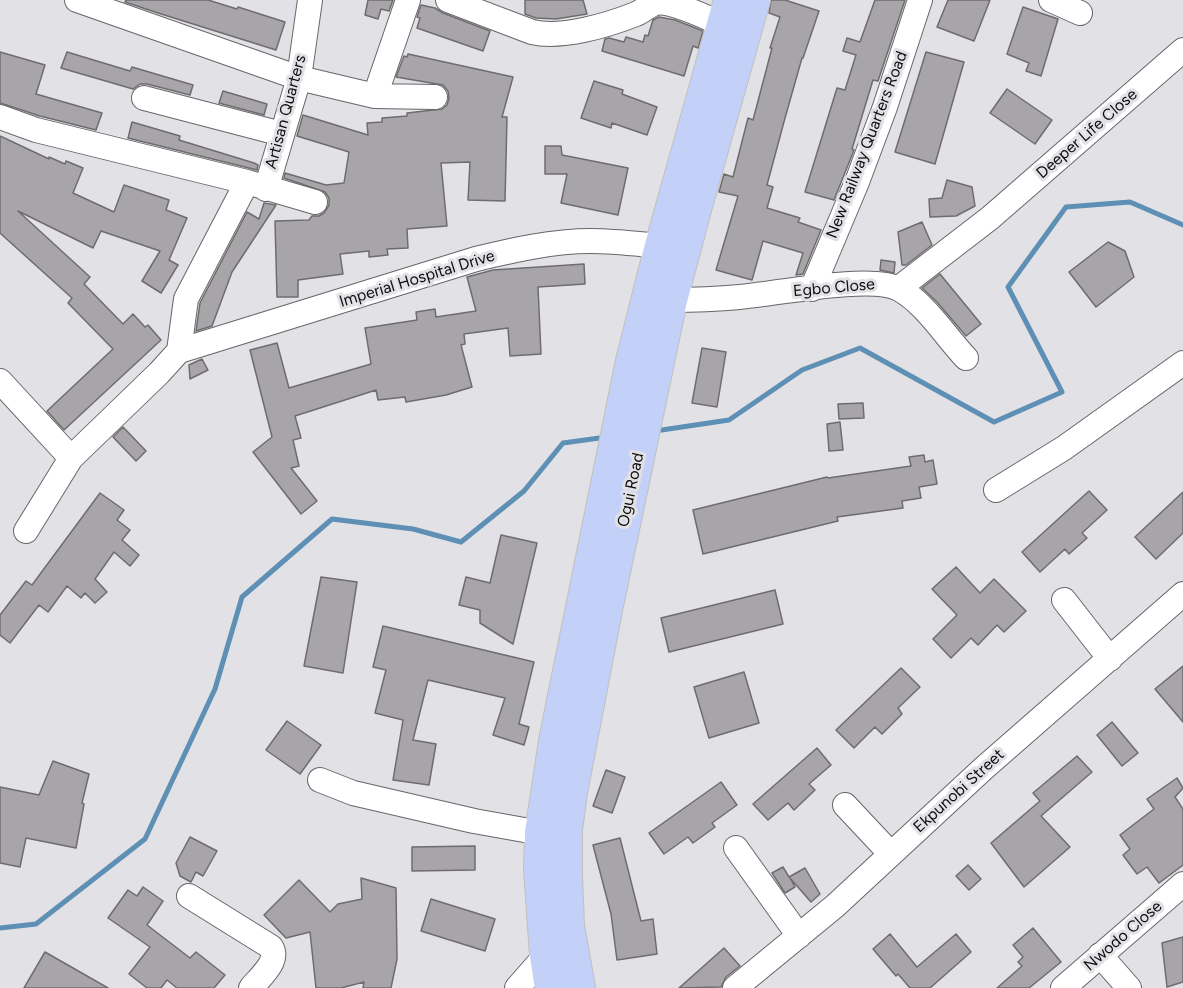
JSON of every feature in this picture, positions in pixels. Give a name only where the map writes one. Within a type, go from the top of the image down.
[{"type":"main road","name":"Ogui Road","points":[[630,434],[632,361],[661,246],[685,203],[754,0]]},
{"type":"main road","name":"Ogui Road","points":[[551,988],[546,955],[540,869],[541,833],[567,743],[630,434],[672,300],[685,203],[726,12]]},
{"type":"main road","name":"Ogui Road","points":[[567,743],[568,926],[579,988]]},
{"type":"street","points":[[77,0],[299,78],[375,96],[435,97]]},
{"type":"street","name":"Artisan Quarters","points":[[179,351],[184,308],[189,292],[257,185],[282,134],[299,78],[310,0]]},
{"type":"street","points":[[375,96],[408,0]]},
{"type":"street","points":[[448,0],[532,33],[544,35],[562,34],[621,20],[640,13],[656,3],[726,12]]},
{"type":"street","name":"New Railway Quarters Road","points":[[812,289],[857,182],[885,107],[920,0]]},
{"type":"street","points":[[1051,0],[1080,13]]},
{"type":"street","name":"Deeper Life Close","points":[[899,288],[990,218],[1183,50]]},
{"type":"street","points":[[144,98],[282,134]]},
{"type":"street","points":[[0,117],[36,130],[257,185],[315,202]]},
{"type":"street","name":"Imperial Hospital Drive","points":[[179,351],[476,259],[517,250],[591,241],[661,246]]},
{"type":"street","name":"Egbo Close","points":[[672,300],[740,297],[886,283],[899,288],[918,303],[966,358]]},
{"type":"street","points":[[26,531],[71,458],[179,351]]},
{"type":"street","points":[[996,490],[1064,448],[1183,363]]},
{"type":"street","points":[[0,381],[71,458]]},
{"type":"street","name":"Ekpunobi Street","points":[[735,988],[835,906],[984,768],[1183,594]]},
{"type":"street","points":[[1065,600],[1110,659]]},
{"type":"street","points":[[320,780],[353,794],[474,821],[541,833]]},
{"type":"street","points":[[845,805],[890,853]]},
{"type":"street","points":[[736,848],[799,936]]},
{"type":"street","name":"Nwodo Close","points":[[1063,988],[1183,884]]},
{"type":"street","points":[[189,896],[271,947],[275,952],[274,959],[251,988]]},
{"type":"street","points":[[517,988],[546,955]]},
{"type":"street","points":[[1100,955],[1129,988]]},
{"type":"building","points":[[126,0],[208,0],[285,22],[276,50],[125,2]]},
{"type":"building","points":[[368,0],[393,0],[389,11],[381,9],[378,19],[365,15]]},
{"type":"building","points":[[525,0],[583,0],[587,14],[556,19],[536,18],[525,14]]},
{"type":"building","points":[[771,0],[785,0],[819,11],[802,58],[767,185],[773,187],[767,208],[800,218],[798,222],[821,230],[803,274],[796,275],[803,253],[763,241],[752,280],[716,270],[738,196],[719,192],[724,174],[733,177],[748,118],[753,120],[772,48],[770,48],[780,17],[769,13]]},
{"type":"building","points":[[875,0],[905,0],[878,81],[873,80],[852,149],[854,150],[834,200],[805,192],[837,88],[845,90],[856,55],[843,51],[847,38],[860,42]]},
{"type":"building","points":[[948,0],[990,0],[974,41],[937,27]]},
{"type":"building","points":[[421,5],[435,8],[490,31],[483,51],[417,28],[420,18],[417,17]]},
{"type":"building","points":[[1023,7],[1058,19],[1041,76],[1026,71],[1029,63],[1007,54]]},
{"type":"building","points":[[659,17],[675,20],[703,31],[698,48],[693,46],[684,76],[602,51],[605,39],[609,38],[624,42],[626,37],[643,42],[645,35],[648,36],[653,20]]},
{"type":"building","points":[[0,52],[45,65],[36,94],[102,113],[96,130],[0,103]]},
{"type":"building","points":[[67,52],[130,71],[132,67],[193,85],[190,95],[147,84],[140,84],[133,89],[61,68]]},
{"type":"building","points":[[926,52],[964,62],[935,164],[895,152]]},
{"type":"building","points":[[408,54],[513,77],[502,117],[507,117],[505,201],[468,200],[470,162],[441,163],[447,226],[407,229],[408,248],[387,249],[388,255],[369,257],[369,251],[340,254],[343,274],[298,280],[298,297],[277,297],[275,221],[309,220],[312,216],[324,213],[329,205],[329,198],[325,192],[284,178],[285,173],[326,185],[344,183],[349,152],[297,136],[303,115],[368,135],[367,123],[382,122],[382,118],[407,116],[407,113],[442,109],[447,105],[449,98],[448,91],[443,85],[396,77],[404,56],[407,57]]},
{"type":"building","points":[[594,81],[623,90],[622,94],[657,107],[647,135],[612,123],[611,128],[581,118]]},
{"type":"building","points":[[1007,89],[1052,120],[1035,144],[990,113]]},
{"type":"building","points":[[223,91],[267,104],[264,115],[219,103]]},
{"type":"building","points":[[132,122],[180,136],[179,140],[254,163],[258,165],[257,170],[128,138]]},
{"type":"building","points":[[0,136],[49,159],[49,157],[65,164],[66,161],[83,168],[73,193],[114,212],[124,185],[169,200],[166,210],[187,218],[169,260],[178,265],[161,293],[142,281],[160,251],[101,231],[93,248],[18,211],[90,277],[84,284],[123,324],[133,314],[145,327],[148,325],[161,340],[64,430],[47,411],[113,349],[68,303],[72,298],[0,233]]},
{"type":"building","points":[[545,146],[561,146],[562,155],[628,168],[618,215],[561,203],[567,174],[545,174]]},
{"type":"building","points":[[947,180],[972,187],[975,206],[956,216],[930,217],[929,199],[942,198]]},
{"type":"building","points":[[264,203],[276,205],[232,272],[212,326],[196,331],[200,303],[247,212],[259,219]]},
{"type":"building","points":[[922,222],[932,245],[906,265],[902,265],[898,232]]},
{"type":"building","points":[[1108,242],[1125,251],[1134,277],[1096,307],[1069,272]]},
{"type":"building","points":[[881,260],[895,262],[894,273],[880,270]]},
{"type":"building","points":[[584,264],[585,284],[538,287],[541,354],[510,356],[508,328],[464,334],[465,344],[461,345],[472,387],[446,395],[406,402],[405,397],[378,400],[376,390],[295,416],[301,438],[293,440],[299,466],[291,468],[317,501],[301,514],[253,452],[272,437],[250,350],[277,343],[289,388],[371,364],[365,328],[417,320],[416,312],[435,309],[436,317],[476,311],[467,277],[493,270]]},
{"type":"building","points":[[940,274],[981,324],[966,336],[922,288]]},
{"type":"building","points":[[702,348],[726,352],[717,407],[692,403]]},
{"type":"building","points":[[202,359],[208,370],[190,379],[189,365]]},
{"type":"building","points":[[863,403],[864,418],[839,419],[838,404]]},
{"type":"building","points":[[840,422],[843,450],[829,451],[827,424]]},
{"type":"building","points":[[123,427],[146,451],[136,461],[113,437]]},
{"type":"building","points":[[924,455],[925,462],[933,460],[937,484],[919,487],[921,498],[902,501],[903,508],[837,517],[838,521],[703,554],[693,510],[827,477],[911,466],[909,457]]},
{"type":"building","points":[[1089,491],[1107,510],[1082,533],[1087,538],[1069,554],[1065,549],[1040,572],[1022,552]]},
{"type":"building","points":[[1183,492],[1183,533],[1156,559],[1135,537]]},
{"type":"building","points":[[100,493],[124,510],[117,520],[130,530],[122,540],[139,555],[130,566],[114,552],[95,579],[107,592],[95,603],[85,593],[81,598],[67,586],[48,612],[39,605],[10,643],[0,635],[0,615],[26,581],[32,585]]},
{"type":"building","points":[[501,535],[537,543],[513,644],[480,623],[480,610],[459,605],[466,577],[490,583]]},
{"type":"building","points":[[956,567],[980,593],[994,579],[1026,611],[1004,632],[997,625],[978,645],[971,638],[951,658],[933,639],[957,615],[932,589]]},
{"type":"building","points":[[321,577],[357,582],[343,673],[304,666]]},
{"type":"building","points":[[775,590],[783,624],[669,652],[661,618]]},
{"type":"building","points":[[383,626],[534,662],[519,724],[529,727],[524,745],[493,735],[505,698],[428,680],[413,740],[436,744],[429,785],[393,780],[403,720],[375,713],[386,670],[373,667]]},
{"type":"building","points":[[1183,666],[1183,722],[1155,689]]},
{"type":"building","points":[[901,668],[920,687],[898,708],[902,714],[882,734],[875,727],[854,748],[836,730]]},
{"type":"building","points":[[744,672],[759,723],[709,738],[694,687]]},
{"type":"building","points":[[287,721],[321,745],[300,774],[266,750]]},
{"type":"building","points":[[1112,722],[1138,753],[1122,766],[1097,735]]},
{"type":"building","points":[[817,748],[831,765],[809,784],[815,790],[794,810],[788,803],[768,820],[753,804]]},
{"type":"building","points":[[1077,756],[1092,772],[1041,816],[1070,847],[1024,887],[991,843],[1040,801],[1033,793]]},
{"type":"building","points":[[53,761],[89,774],[82,803],[84,804],[76,848],[26,838],[20,867],[0,863],[0,787],[39,795]]},
{"type":"building","points":[[606,770],[625,777],[612,813],[593,806]]},
{"type":"building","points":[[1177,778],[1183,788],[1175,797],[1183,809],[1183,865],[1159,883],[1147,867],[1137,874],[1123,855],[1130,849],[1120,835],[1154,809],[1147,799]]},
{"type":"building","points":[[721,782],[737,805],[712,823],[715,827],[693,843],[688,837],[664,854],[649,833]]},
{"type":"building","points":[[190,837],[217,851],[203,876],[196,872],[191,882],[180,876],[176,863]]},
{"type":"building","points":[[620,838],[641,921],[653,919],[657,954],[617,960],[611,914],[593,845]]},
{"type":"building","points":[[475,846],[475,870],[412,871],[412,847]]},
{"type":"building","points":[[968,865],[981,879],[969,890],[956,876]]},
{"type":"building","points":[[783,867],[789,877],[805,868],[820,894],[811,902],[790,878],[795,887],[785,893],[772,873]]},
{"type":"building","points":[[361,878],[396,888],[397,959],[391,988],[363,988],[364,982],[341,988],[316,988],[310,932],[286,938],[264,915],[299,880],[330,912],[338,904],[362,899]]},
{"type":"building","points":[[143,887],[163,901],[147,925],[190,958],[196,952],[225,975],[214,988],[177,988],[167,980],[161,988],[147,988],[129,974],[150,947],[108,918],[128,890],[137,896]]},
{"type":"building","points":[[431,899],[495,919],[485,951],[421,931]]},
{"type":"building","points":[[1033,928],[1061,962],[1029,988],[997,988],[1022,966],[1018,962],[1023,957],[1013,945]]},
{"type":"building","points":[[890,934],[917,967],[956,934],[971,952],[930,988],[910,988],[898,974],[896,976],[873,949]]},
{"type":"building","points":[[1183,937],[1183,982],[1167,987],[1162,943]]},
{"type":"building","points":[[724,948],[740,966],[726,977],[721,987],[679,988]]},
{"type":"building","points":[[45,952],[108,988],[24,988]]},
{"type":"waterway","points":[[655,431],[729,420],[802,370],[860,348],[994,422],[1062,392],[1008,287],[1066,207],[1130,202],[1183,225]]},
{"type":"waterway","points":[[0,928],[36,924],[145,839],[215,689],[242,597],[332,519],[413,529],[461,542],[524,491],[563,443],[607,437]]}]
